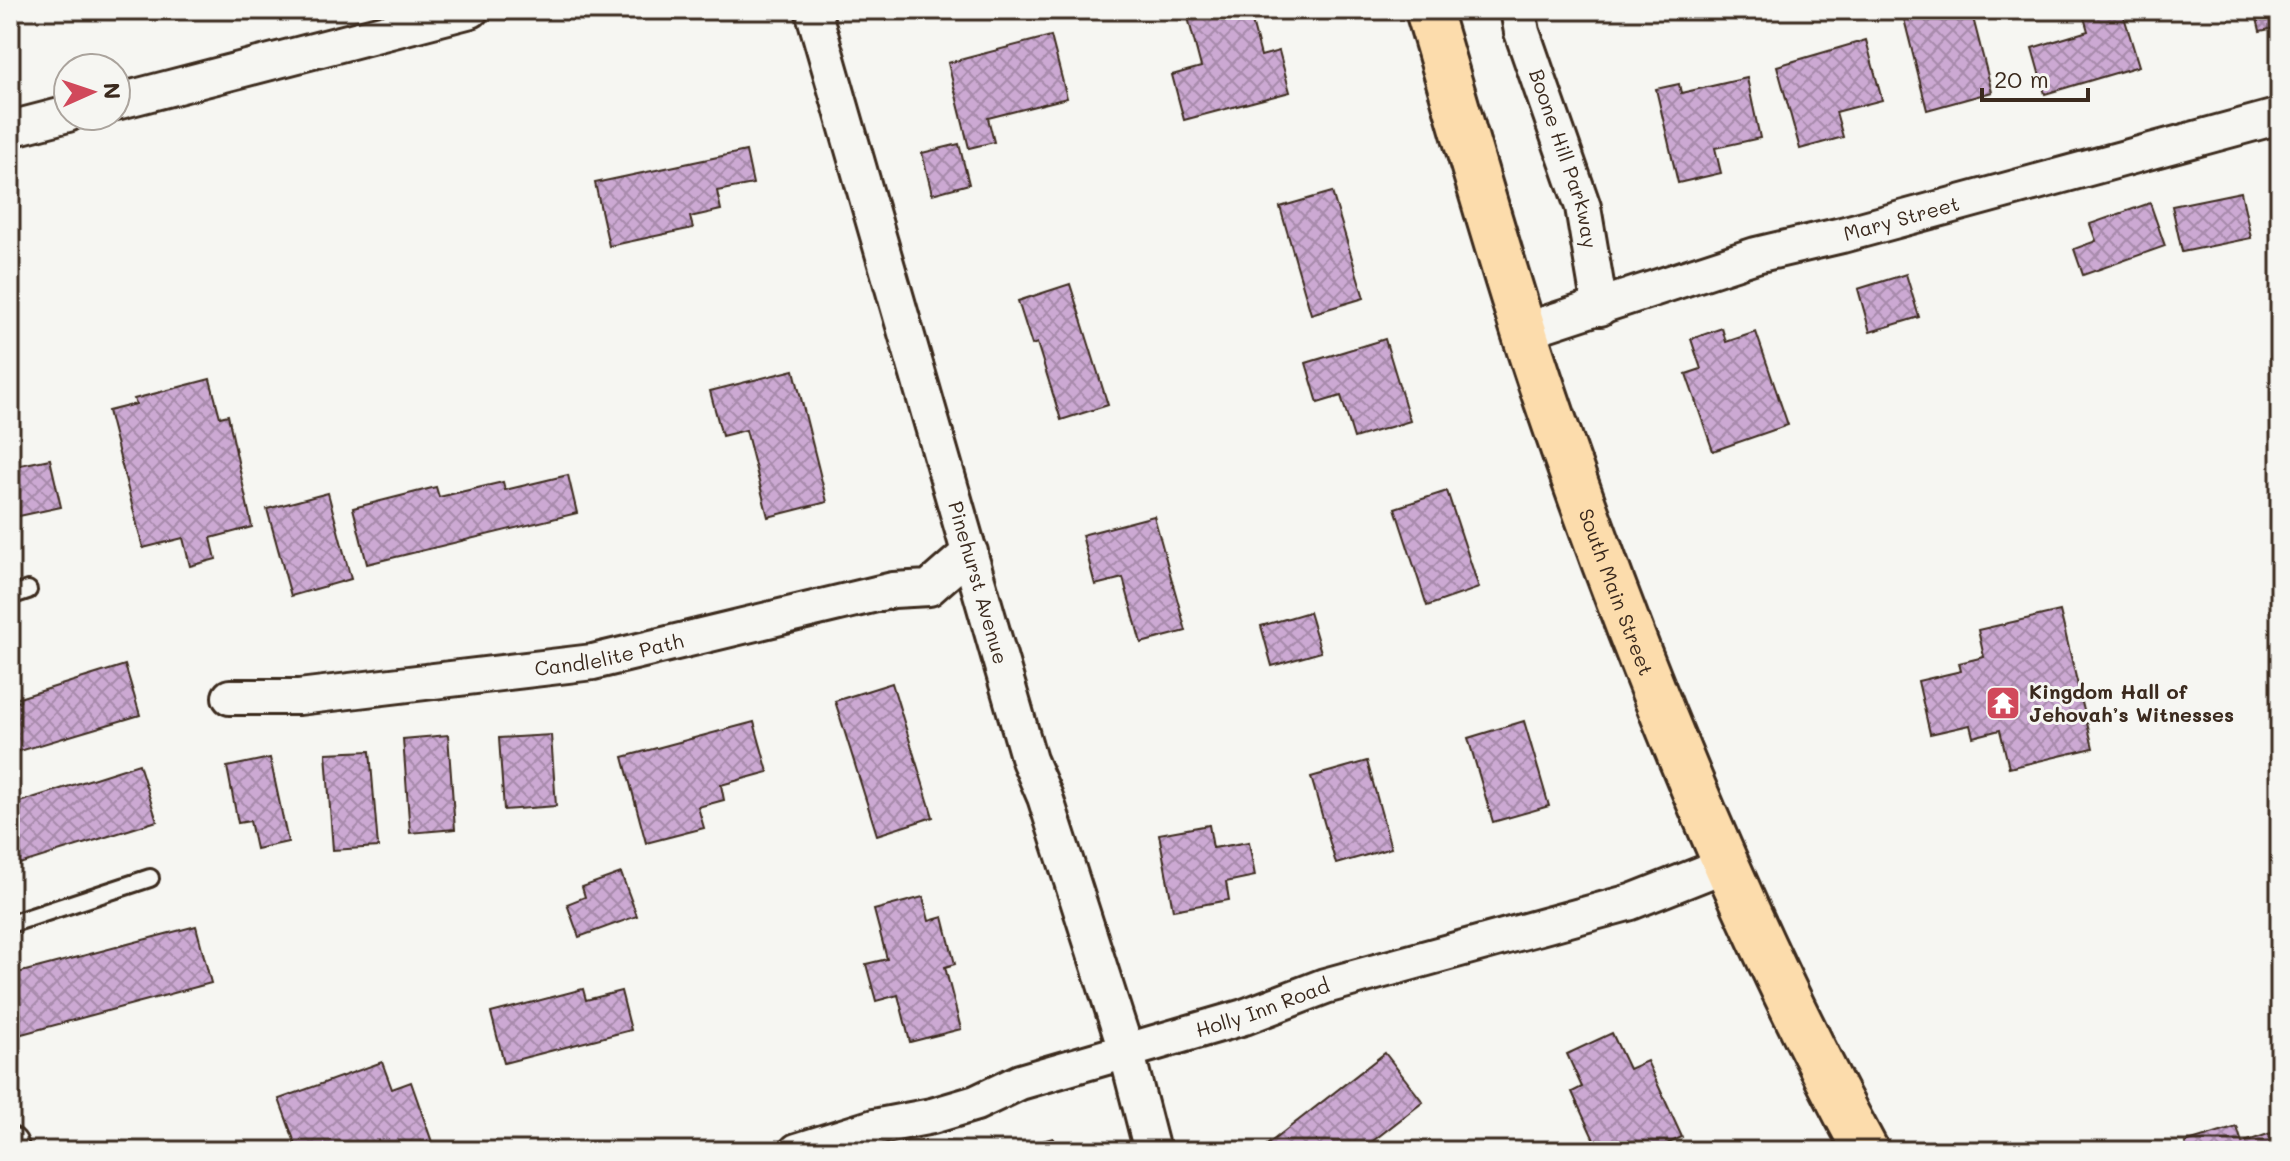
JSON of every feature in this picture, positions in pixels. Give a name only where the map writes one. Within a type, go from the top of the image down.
[{"type":"main road","name":"South Main Street","points":[[1428,10],[1524,331],[1640,654],[1727,864],[1800,1026],[1866,1151]]},
{"type":"street","points":[[132,98],[471,10]]},
{"type":"street","name":"Pinehurst Avenue","points":[[813,10],[1029,760],[1045,797],[1126,1050],[1152,1151]]},
{"type":"street","name":"Boone Hill Parkway","points":[[1518,10],[1522,32],[1583,207],[1600,308]]},
{"type":"street","name":"Mary Street","points":[[1524,331],[1756,255],[1842,235],[2280,116]]},
{"type":"street","points":[[10,129],[52,118]]},
{"type":"street","name":"Candlelite Path","points":[[230,697],[299,697],[593,662],[893,590],[929,588],[970,552]]},
{"type":"street","name":"Holly Inn Road","points":[[797,1151],[874,1127],[932,1116],[976,1103],[1020,1082],[1244,1017],[1325,986],[1631,902],[1727,864]]},
{"type":"street","points":[[10,1145],[12,1151]]},
{"type":"lane","points":[[10,596],[28,590]]},
{"type":"lane","points":[[10,924],[150,878]]},
{"type":"building","points":[[1186,10],[1249,10],[1261,56],[1279,51],[1290,92],[1184,120],[1172,75],[1201,67]]},
{"type":"building","points":[[1924,10],[1971,10],[1992,92],[1927,110],[1903,15]]},
{"type":"building","points":[[2098,10],[2122,10],[2139,66],[2045,94],[2032,48],[2088,31],[2083,14]]},
{"type":"building","points":[[2255,10],[2280,10],[2280,27],[2260,31]]},
{"type":"building","points":[[1051,36],[1067,98],[988,118],[994,142],[969,148],[948,63]]},
{"type":"building","points":[[1866,40],[1882,100],[1836,112],[1843,137],[1800,149],[1777,66]]},
{"type":"building","points":[[1747,78],[1760,138],[1715,148],[1721,173],[1678,183],[1656,89],[1679,84],[1681,93]]},
{"type":"building","points":[[959,144],[969,184],[932,194],[922,153]]},
{"type":"building","points":[[746,151],[753,184],[717,191],[721,210],[690,217],[693,228],[609,246],[595,183]]},
{"type":"building","points":[[1332,192],[1364,298],[1311,314],[1280,207]]},
{"type":"building","points":[[2241,192],[2251,238],[2182,252],[2172,206]]},
{"type":"building","points":[[2150,203],[2165,246],[2083,275],[2074,249],[2096,241],[2090,224]]},
{"type":"building","points":[[1906,274],[1919,317],[1870,332],[1858,289]]},
{"type":"building","points":[[1070,284],[1108,405],[1061,420],[1037,343],[1032,345],[1018,301]]},
{"type":"building","points":[[1722,328],[1726,342],[1756,332],[1788,425],[1713,451],[1686,374],[1701,369],[1691,339]]},
{"type":"building","points":[[1385,339],[1410,421],[1354,438],[1341,396],[1318,403],[1306,363]]},
{"type":"building","points":[[794,370],[827,502],[768,517],[746,430],[722,436],[710,391]]},
{"type":"building","points":[[210,379],[220,417],[228,415],[252,527],[211,538],[216,559],[190,566],[183,538],[143,548],[108,411],[136,404],[134,399]]},
{"type":"building","points":[[50,459],[61,507],[10,518],[10,467]]},
{"type":"building","points":[[568,475],[577,513],[367,564],[353,508],[436,487],[439,497],[503,482],[505,490]]},
{"type":"building","points":[[1447,491],[1479,588],[1427,606],[1395,508]]},
{"type":"building","points":[[328,493],[351,579],[291,596],[267,509]]},
{"type":"building","points":[[1154,516],[1186,631],[1141,643],[1123,578],[1095,585],[1082,535]]},
{"type":"building","name":"Kingdom Hall of Jehovah’s Witnesses","points":[[2060,611],[2093,748],[2009,768],[2000,730],[1973,737],[1970,725],[1930,734],[1918,681],[1961,671],[1959,663],[1984,657],[1978,630]]},
{"type":"building","points":[[1309,612],[1321,652],[1272,666],[1261,626]]},
{"type":"building","points":[[125,665],[140,715],[10,754],[10,704],[20,701],[19,698]]},
{"type":"building","points":[[892,683],[933,817],[877,835],[835,701]]},
{"type":"building","points":[[1524,721],[1549,806],[1493,822],[1468,738]]},
{"type":"building","points":[[754,722],[768,772],[721,785],[724,800],[698,807],[704,828],[646,843],[623,757]]},
{"type":"building","points":[[448,735],[455,829],[410,833],[403,739]]},
{"type":"building","points":[[551,735],[556,806],[504,810],[499,738]]},
{"type":"building","points":[[370,751],[378,847],[333,850],[326,753]]},
{"type":"building","points":[[270,758],[288,842],[256,849],[250,821],[238,823],[227,767]]},
{"type":"building","points":[[1367,761],[1391,848],[1336,864],[1311,777]]},
{"type":"building","points":[[139,764],[157,821],[10,867],[10,805]]},
{"type":"building","points":[[1209,825],[1213,848],[1249,842],[1255,876],[1226,882],[1229,900],[1173,910],[1159,834]]},
{"type":"building","points":[[621,873],[637,916],[579,937],[567,904],[585,897],[582,887]]},
{"type":"building","points":[[923,897],[929,921],[943,917],[955,964],[945,967],[961,1029],[910,1042],[898,995],[876,1001],[866,964],[887,959],[874,910]]},
{"type":"building","points":[[196,926],[211,983],[18,1035],[10,1006],[10,975]]},
{"type":"building","points":[[583,989],[586,1000],[621,991],[631,1030],[504,1063],[491,1013]]},
{"type":"building","points":[[1612,1033],[1629,1069],[1647,1061],[1682,1137],[1652,1151],[1599,1151],[1572,1092],[1582,1087],[1567,1054]]},
{"type":"building","points":[[1385,1053],[1423,1102],[1360,1151],[1259,1151]]},
{"type":"building","points":[[382,1062],[392,1089],[411,1082],[433,1145],[417,1151],[389,1151],[386,1144],[368,1151],[298,1151],[279,1099]]},
{"type":"building","points":[[2237,1127],[2242,1143],[2280,1130],[2280,1151],[2187,1151],[2185,1143]]},
{"type":"building","points":[[1053,1138],[1057,1151],[1006,1151]]},
{"type":"place","name":"Kingdom Hall of Jehovah’s Witnesses","points":[[2003,703]]}]
